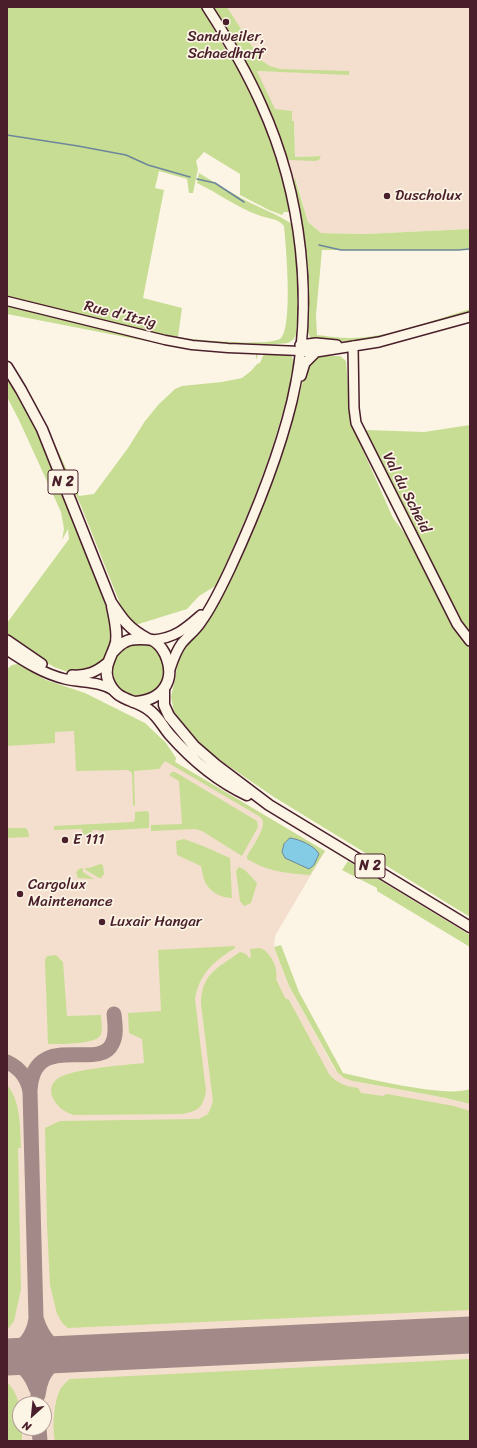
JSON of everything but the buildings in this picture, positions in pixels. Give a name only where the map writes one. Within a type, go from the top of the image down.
[{"type":"main road","points":[[207,7],[261,104],[281,156],[296,217],[300,250],[303,300],[300,348],[292,399]]},
{"type":"main road","points":[[300,348],[353,346],[379,342],[470,317]]},
{"type":"main road","points":[[301,332],[316,348]]},
{"type":"main road","name":"Val du Scheid","points":[[353,346],[354,408],[356,423],[457,624],[470,641]]},
{"type":"main road","points":[[10,652],[50,674],[67,679],[102,684],[131,702],[148,700],[158,695],[164,688],[169,677],[170,669],[181,645],[202,622],[231,568],[258,504],[277,453],[292,399],[305,363],[316,348]]},
{"type":"main road","name":"N 2","points":[[7,367],[42,429],[111,602],[128,626],[136,633],[150,640]]},
{"type":"main road","name":"N 2","points":[[111,602],[116,641],[112,652]]},
{"type":"main road","points":[[113,690],[108,680],[108,663],[112,652],[125,642],[132,640],[166,639],[189,626],[210,607]]},
{"type":"main road","points":[[7,640],[40,663],[59,672]]},
{"type":"main road","points":[[150,640],[159,645],[163,650],[170,669]]},
{"type":"main road","points":[[10,652],[21,653],[47,670],[79,675],[88,674],[98,670],[108,663]]},
{"type":"main road","name":"N 2","points":[[164,688],[164,705],[169,716],[194,746],[269,806]]},
{"type":"main road","name":"N 2","points":[[131,702],[143,706],[152,712],[170,735],[200,765],[239,791],[269,806],[470,927]]},
{"type":"street","name":"Rue d'Itzig","points":[[7,302],[165,340],[192,345],[282,350],[300,348]]},
{"type":"street","name":"Rue d'Itzig","points":[[228,348],[300,348]]},
{"type":"street","points":[[282,350],[288,351],[292,354],[298,364]]},
{"type":"shaded area","points":[[227,7],[470,7],[470,229],[364,234],[321,233],[308,222],[296,179],[290,191],[281,156],[289,160],[321,156],[295,157],[294,121],[292,121],[292,111],[275,110],[257,71],[349,74],[281,69],[270,66],[261,60]]},
{"type":"shaded area","points":[[7,674],[176,758],[175,762],[325,851],[275,936],[274,947],[289,986],[334,1068],[337,1072],[353,1081],[446,1098],[470,1104],[470,1441],[7,1441]]},
{"type":"green space","points":[[7,7],[203,7],[227,52],[230,51],[258,104],[282,171],[291,210],[289,212],[284,212],[282,215],[240,195],[240,174],[204,152],[196,161],[198,169],[193,193],[189,193],[187,179],[159,171],[155,188],[164,190],[143,298],[182,308],[178,337],[215,341],[263,342],[275,341],[281,338],[285,331],[288,285],[284,226],[276,220],[258,215],[242,208],[197,183],[199,173],[237,196],[293,225],[299,298],[296,334],[293,340],[288,343],[233,348],[256,349],[258,354],[256,360],[256,352],[229,353],[192,350],[7,314]]},
{"type":"green space","points":[[211,7],[227,7],[261,60],[270,66],[281,69],[349,71],[349,75],[257,71],[275,109],[292,111],[292,121],[294,121],[295,157],[321,156],[319,160],[289,160],[285,158],[230,37],[226,25],[230,23],[227,19],[224,23]]},
{"type":"green space","points":[[295,178],[308,222],[321,233],[364,234],[470,229],[470,249],[322,250],[316,315],[317,335],[346,338],[380,335],[411,328],[470,309],[470,314],[381,339],[355,342],[314,340],[310,337],[307,330],[308,275],[302,225],[293,185]]},
{"type":"green space","points":[[266,349],[287,353],[293,359],[290,388],[271,452],[253,501],[217,585],[199,596],[187,609],[132,626],[127,621],[81,506],[34,404],[7,363],[7,358],[36,404],[79,496],[94,494],[128,448],[145,421],[159,404],[175,389],[182,386],[222,382],[242,378],[260,363]]},
{"type":"green space","points":[[326,354],[326,356],[340,356],[346,361],[350,416],[358,439],[393,518],[406,535],[462,639],[470,647],[470,917],[274,797],[214,756],[192,735],[174,712],[171,697],[176,675],[177,659],[180,652],[215,611],[246,547],[282,455],[290,431],[306,368],[313,357]]},
{"type":"green space","points":[[7,375],[31,413],[74,519],[107,610],[112,629],[111,643],[98,667],[87,672],[68,672],[54,667],[7,638],[7,623],[69,539],[68,529],[62,540],[64,529],[61,512],[7,397]]},
{"type":"green space","points":[[470,425],[470,638],[458,620],[366,430],[424,432]]},
{"type":"green space","points":[[147,644],[153,646],[161,654],[163,665],[161,687],[145,698],[127,695],[119,689],[114,681],[112,673],[112,665],[120,651],[127,646]]},
{"type":"green space","points":[[18,664],[46,680],[85,693],[145,723],[166,743],[176,758],[175,762],[325,851],[310,875],[270,869],[247,859],[247,856],[262,830],[262,819],[165,761],[159,769],[134,771],[135,806],[133,805],[132,773],[128,770],[76,771],[74,731],[55,732],[55,743],[7,746],[7,669],[12,665]]},
{"type":"green space","points":[[172,772],[175,772],[257,821],[258,827],[242,856],[202,831],[195,829],[151,831],[151,825],[182,824],[179,781],[169,775]]},
{"type":"green space","points":[[147,811],[149,813],[149,828],[99,831],[92,830],[92,834],[83,835],[82,829],[54,830],[54,826],[133,822],[135,820],[135,812]]},
{"type":"green space","points":[[7,828],[26,828],[29,837],[7,838]]},
{"type":"green space","points":[[184,839],[230,858],[232,898],[220,896],[213,891],[205,882],[201,866],[177,855],[176,841]]},
{"type":"green space","points":[[348,861],[470,935],[470,947],[377,891],[377,888],[342,870]]},
{"type":"green space","points":[[100,864],[103,865],[104,874],[101,878],[85,868],[89,868]]},
{"type":"green space","points":[[239,867],[245,870],[257,883],[251,903],[244,906],[240,901],[236,871]]},
{"type":"green space","points":[[83,868],[83,872],[94,879],[78,878],[76,872]]},
{"type":"green space","points":[[281,945],[299,992],[343,1073],[408,1087],[444,1091],[470,1089],[470,1104],[344,1078],[337,1072],[289,986],[274,947]]},
{"type":"green space","points":[[235,946],[235,948],[214,963],[204,975],[197,990],[195,999],[206,1091],[199,1108],[192,1112],[182,1114],[74,1115],[58,1106],[51,1092],[53,1083],[63,1076],[85,1070],[144,1063],[142,1039],[129,1033],[128,1013],[161,1011],[158,950]]},
{"type":"green space","points":[[260,948],[270,956],[273,961],[277,975],[276,979],[285,998],[289,1000],[329,1074],[336,1080],[345,1085],[358,1088],[361,1093],[383,1096],[387,1094],[454,1106],[470,1111],[470,1310],[68,1328],[63,1324],[57,1314],[50,1285],[45,1128],[60,1121],[199,1119],[208,1114],[213,1102],[201,1004],[204,985],[212,973],[240,952],[246,954],[249,958],[251,957],[250,949]]},
{"type":"green space","points":[[56,955],[63,962],[67,1016],[101,1015],[102,1027],[101,1034],[98,1038],[86,1042],[48,1044],[45,960],[47,956]]},
{"type":"green space","points":[[7,1085],[12,1091],[15,1099],[20,1123],[21,1148],[18,1148],[21,1289],[14,1321],[7,1330]]},
{"type":"green space","points":[[470,1359],[470,1441],[55,1441],[55,1406],[61,1388],[70,1379]]},
{"type":"green space","points":[[7,1382],[16,1396],[12,1396],[12,1436],[22,1436],[22,1441],[7,1441]]},
{"type":"water","points":[[290,838],[306,843],[314,848],[319,854],[314,865],[309,869],[285,858],[282,852],[284,844]]},
{"type":"waterway","points":[[7,135],[126,155],[148,165],[190,177]]},
{"type":"waterway","points":[[197,179],[215,183],[244,202]]},
{"type":"waterway","points":[[319,245],[341,250],[470,249]]},
{"type":"taxiway","points":[[30,1091],[34,1072],[42,1061],[54,1056],[105,1052],[112,1044],[115,1037],[114,1014]]},
{"type":"taxiway","points":[[7,1062],[12,1064],[23,1074],[30,1092],[36,1318],[33,1330],[27,1341],[18,1349],[7,1355]]},
{"type":"taxiway","points":[[36,1318],[42,1333],[50,1343],[61,1350],[77,1354],[61,1359],[45,1372],[38,1395],[36,1318]]},
{"type":"taxiway","points":[[7,1359],[21,1366],[29,1374],[36,1388]]},
{"type":"taxiway","points":[[40,1436],[40,1441]]},
{"type":"runway","points":[[7,1357],[470,1335]]},
{"type":"place","name":"Sandweiler, Schaedhaff","points":[[226,22]]},
{"type":"place","name":"Duscholux","points":[[387,196]]},
{"type":"place","name":"E 111","points":[[65,840]]},
{"type":"place","name":"Cargolux Maintenance","points":[[20,894]]},
{"type":"place","name":"Luxair Hangar","points":[[102,922]]}]
